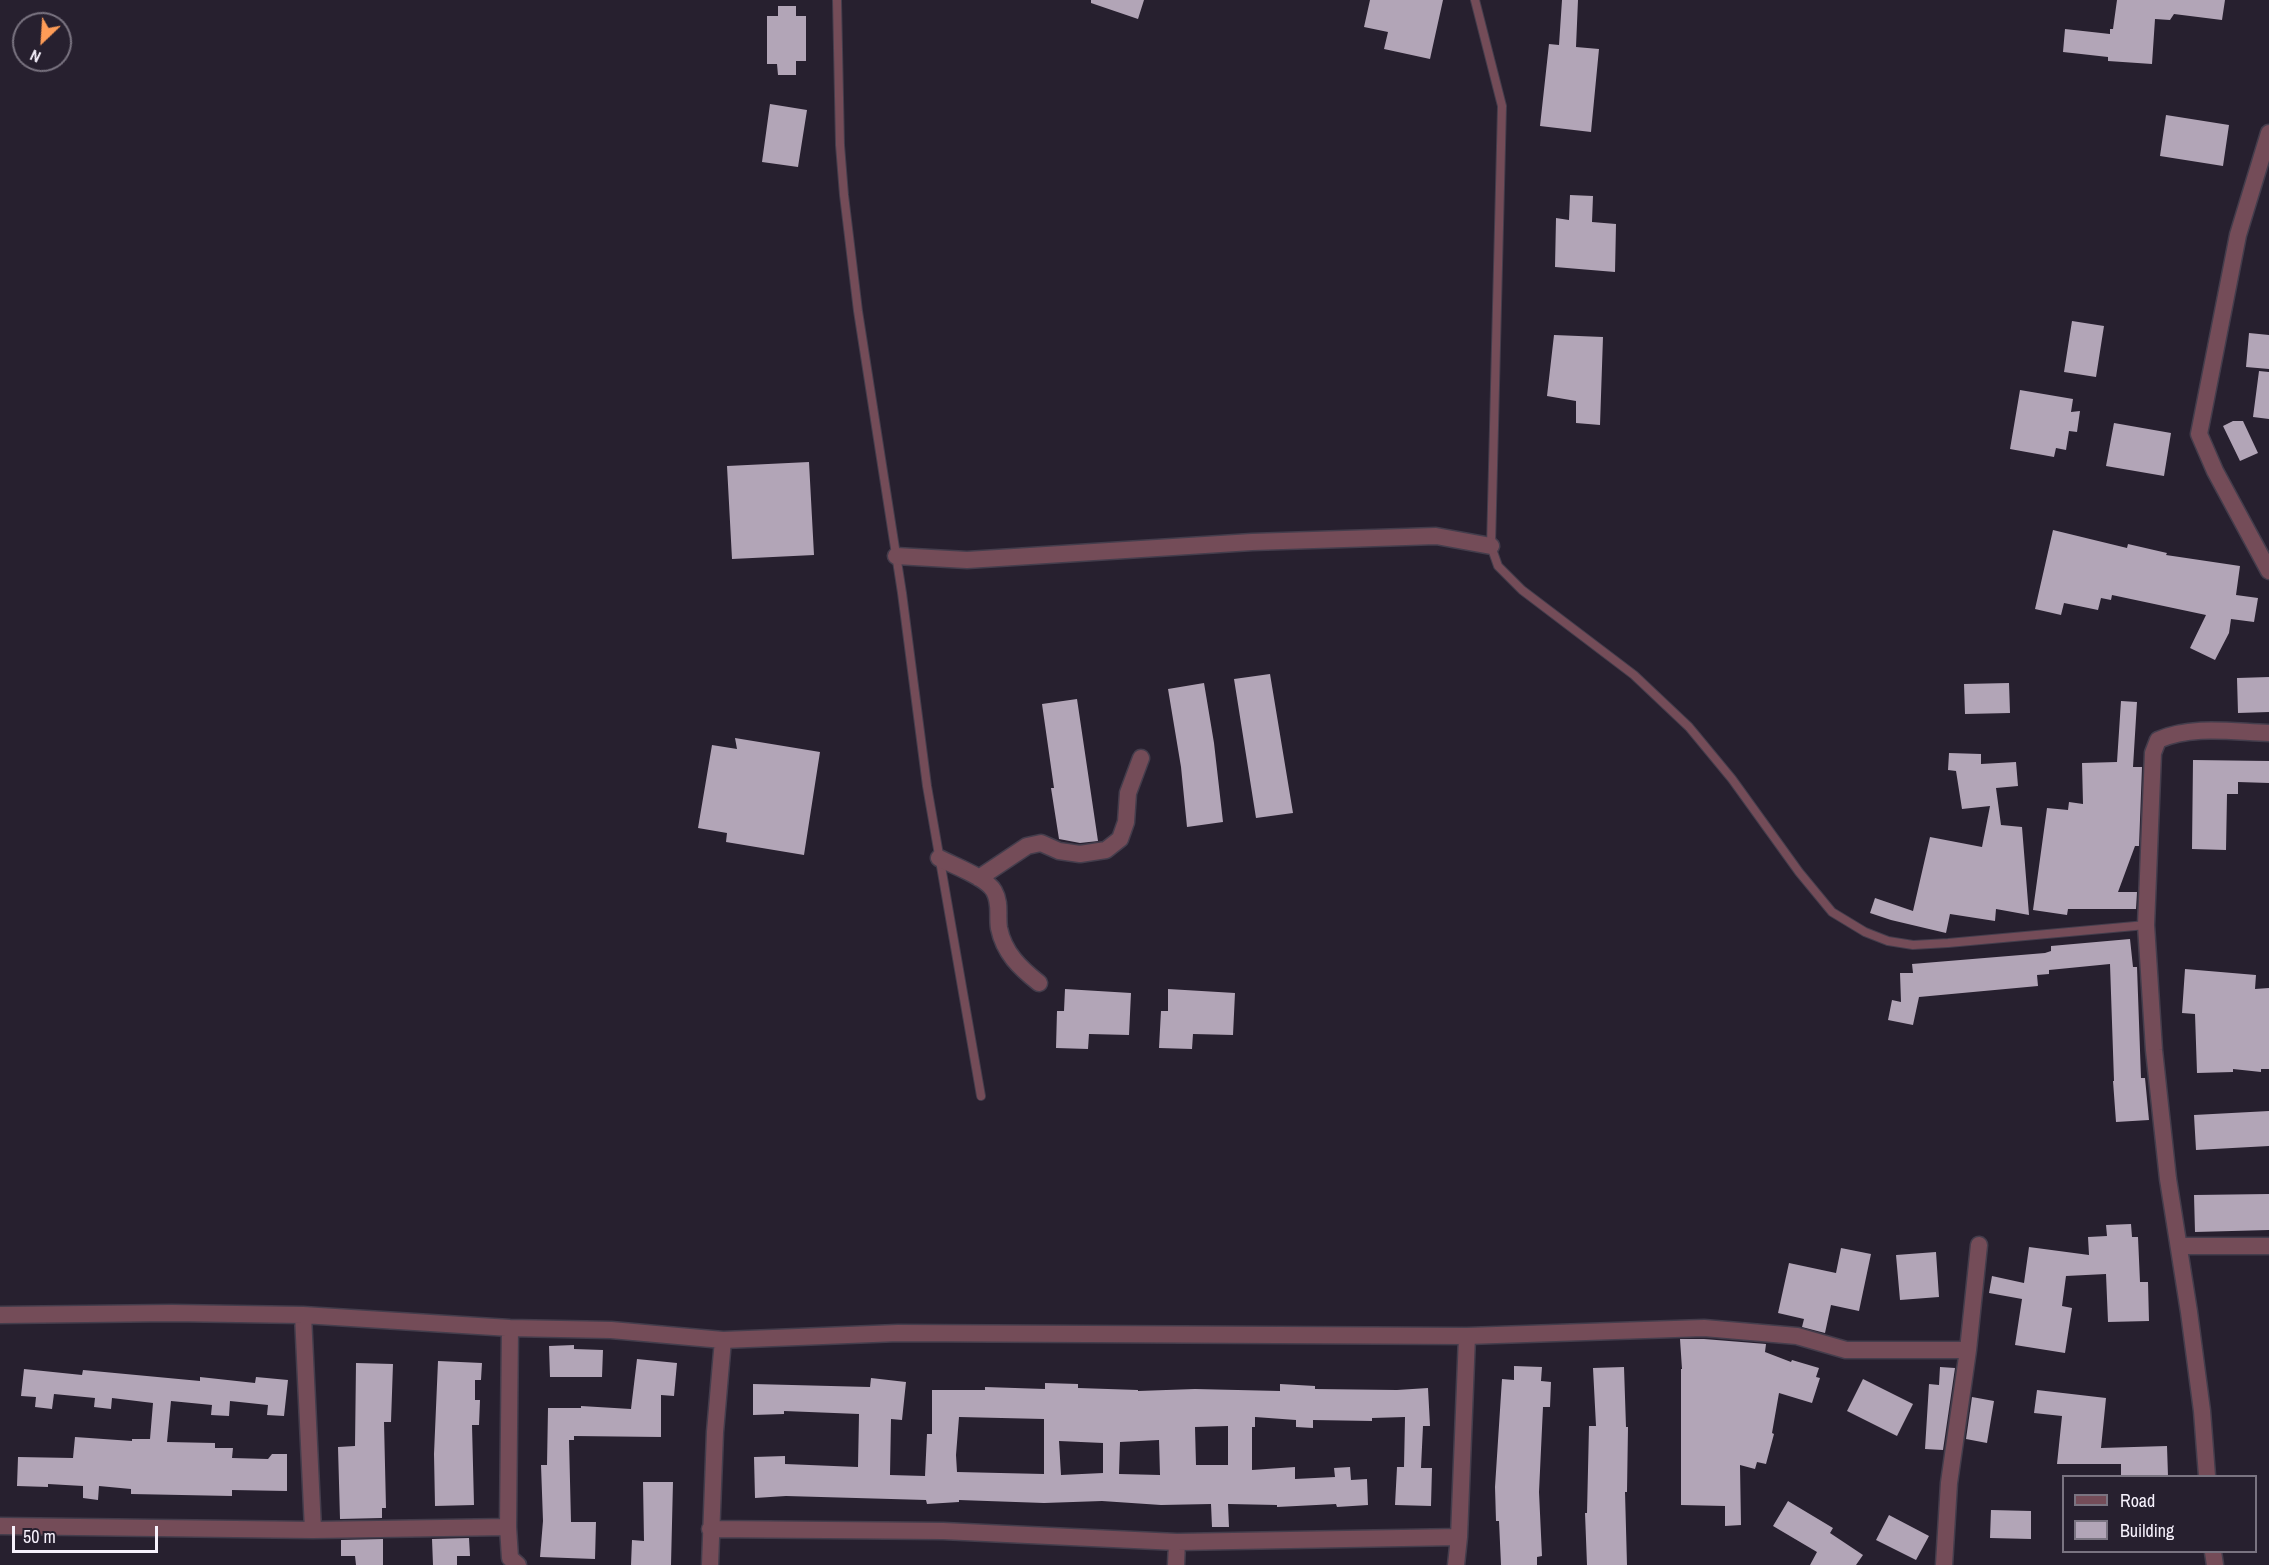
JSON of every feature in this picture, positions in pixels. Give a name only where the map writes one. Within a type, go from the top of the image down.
[{"type":"street","points":[[2269,133],[2238,235],[2199,434],[2215,471],[2269,571]]},
{"type":"street","points":[[896,556],[968,560],[1251,543],[1436,536],[1491,546]]},
{"type":"street","points":[[2207,1475],[2202,1411],[2168,1179],[2154,1050],[2146,924],[2153,753],[2158,740],[2174,733],[2194,731],[2269,733]]},
{"type":"street","points":[[979,878],[1027,846],[1041,843],[1059,850],[1080,854],[1106,850],[1120,839],[1126,822],[1128,793],[1141,758]]},
{"type":"street","points":[[939,858],[979,878],[994,890],[999,905],[999,927],[1005,946],[1016,964],[1039,983]]},
{"type":"street","points":[[1944,1565],[1949,1483],[1968,1350],[1979,1245]]},
{"type":"street","points":[[2179,1246],[2269,1246]]},
{"type":"street","points":[[0,1315],[172,1313],[303,1315],[510,1328],[611,1330],[723,1340],[898,1333],[1467,1336],[1704,1328],[1797,1336],[1846,1350],[1968,1350]]},
{"type":"street","points":[[303,1315],[313,1530]]},
{"type":"street","points":[[510,1328],[508,1527],[510,1558],[518,1565]]},
{"type":"street","points":[[1456,1565],[1467,1336]]},
{"type":"street","points":[[710,1565],[715,1432],[723,1340]]},
{"type":"street","points":[[0,1526],[313,1530],[508,1527]]},
{"type":"street","points":[[710,1529],[943,1531],[1177,1542],[1458,1537]]},
{"type":"street","points":[[1176,1565],[1177,1542]]},
{"type":"lane","points":[[837,0],[840,145],[844,195],[927,786],[981,1096]]},
{"type":"lane","points":[[1475,0],[1502,106],[1491,546],[1498,566],[1522,590],[1634,675],[1689,727],[1732,779],[1798,872],[1832,912],[1865,932],[1887,941],[1913,945],[2146,924]]},
{"type":"building","points":[[1091,0],[1144,0],[1138,19],[1091,3]]},
{"type":"building","points":[[1370,0],[1443,0],[1430,59],[1384,49],[1388,32],[1364,27]]},
{"type":"building","points":[[1562,0],[1578,0],[1576,47],[1599,49],[1591,132],[1540,126],[1549,44],[1559,45]]},
{"type":"building","points":[[2117,0],[2225,0],[2222,20],[2174,14],[2170,20],[2155,19],[2152,64],[2108,61],[2108,57],[2063,52],[2065,29],[2110,34],[2110,29],[2113,29]]},
{"type":"building","points":[[778,6],[796,6],[796,16],[806,16],[806,61],[796,61],[796,75],[778,75],[777,64],[767,64],[767,16],[778,16]]},
{"type":"building","points":[[770,104],[807,110],[798,167],[762,162]]},
{"type":"building","points":[[2166,115],[2229,125],[2223,166],[2160,156]]},
{"type":"building","points":[[1570,195],[1593,196],[1592,222],[1616,224],[1615,272],[1555,267],[1556,218],[1569,220]]},
{"type":"building","points":[[2072,321],[2104,326],[2096,377],[2064,372]]},
{"type":"building","points":[[2249,333],[2269,335],[2269,369],[2246,367]]},
{"type":"building","points":[[1554,335],[1603,337],[1600,425],[1576,423],[1576,401],[1547,396]]},
{"type":"building","points":[[2259,371],[2269,372],[2269,419],[2253,417]]},
{"type":"building","points":[[2020,390],[2073,399],[2071,412],[2080,411],[2077,432],[2069,431],[2066,450],[2056,448],[2054,457],[2010,449]]},
{"type":"building","points":[[2233,421],[2243,421],[2258,453],[2240,461],[2223,426]]},
{"type":"building","points":[[2114,423],[2171,433],[2164,476],[2106,466]]},
{"type":"building","points":[[809,462],[814,555],[732,559],[727,466]]},
{"type":"building","points":[[2053,530],[2127,548],[2128,544],[2167,553],[2166,555],[2240,566],[2236,595],[2258,598],[2254,622],[2231,619],[2229,633],[2215,660],[2190,648],[2206,615],[2112,595],[2111,600],[2101,598],[2098,610],[2064,603],[2061,615],[2035,609]]},
{"type":"building","points":[[1270,674],[1293,813],[1256,818],[1234,679]]},
{"type":"building","points":[[2269,677],[2269,712],[2238,713],[2237,678]]},
{"type":"building","points":[[1204,683],[1223,822],[1187,827],[1181,767],[1168,689]]},
{"type":"building","points":[[2009,683],[2010,713],[1965,714],[1964,684]]},
{"type":"building","points":[[1077,699],[1098,841],[1080,843],[1059,839],[1042,704]]},
{"type":"building","points":[[2121,701],[2137,702],[2133,767],[2142,767],[2139,846],[2135,846],[2118,892],[2137,892],[2136,909],[2068,909],[2067,915],[2033,910],[2047,808],[2068,810],[2069,802],[2083,804],[2082,763],[2117,762]]},
{"type":"building","points":[[735,738],[820,752],[804,855],[726,842],[727,833],[698,828],[712,745],[737,749]]},
{"type":"building","points":[[1949,753],[1981,754],[1981,764],[2016,762],[2018,786],[1996,788],[2001,825],[2022,827],[2029,915],[1996,909],[1995,921],[1950,914],[1946,933],[1870,913],[1875,898],[1913,911],[1930,837],[1982,847],[1990,806],[1962,809],[1956,771],[1948,770]]},
{"type":"building","points":[[2193,760],[2269,761],[2269,783],[2238,782],[2238,794],[2227,794],[2226,850],[2192,849]]},
{"type":"building","points":[[2130,939],[2133,967],[2137,967],[2141,1078],[2145,1078],[2149,1120],[2116,1122],[2110,964],[2049,970],[2049,974],[2037,975],[2038,986],[1919,997],[1913,1025],[1888,1020],[1892,1000],[1901,1002],[1900,973],[1913,973],[1912,964],[2045,953],[2051,951],[2051,946]]},
{"type":"building","points":[[2185,969],[2256,975],[2255,989],[2269,988],[2269,1069],[2261,1069],[2261,1072],[2233,1069],[2233,1072],[2197,1073],[2195,1014],[2182,1013]]},
{"type":"building","points":[[1065,989],[1131,993],[1129,1035],[1089,1034],[1088,1049],[1056,1048],[1057,1011],[1064,1011]]},
{"type":"building","points":[[1168,989],[1235,993],[1233,1035],[1193,1034],[1192,1049],[1159,1048],[1161,1011],[1168,1011]]},
{"type":"building","points":[[2269,1111],[2269,1146],[2196,1150],[2194,1115]]},
{"type":"building","points":[[2269,1194],[2269,1230],[2195,1232],[2194,1195]]},
{"type":"building","points":[[2131,1224],[2132,1237],[2138,1237],[2140,1282],[2148,1282],[2149,1321],[2108,1322],[2106,1274],[2066,1276],[2062,1306],[2072,1308],[2065,1353],[2015,1345],[2022,1299],[1989,1293],[1992,1276],[2024,1283],[2029,1247],[2089,1255],[2088,1237],[2107,1236],[2106,1225]]},
{"type":"building","points":[[1841,1248],[1871,1254],[1859,1311],[1831,1305],[1825,1333],[1802,1327],[1804,1319],[1778,1313],[1789,1263],[1836,1273]]},
{"type":"building","points":[[1936,1252],[1939,1297],[1900,1300],[1896,1255]]},
{"type":"building","points":[[1680,1339],[1766,1344],[1765,1352],[1791,1362],[1792,1360],[1819,1368],[1816,1377],[1820,1378],[1812,1403],[1779,1393],[1772,1433],[1774,1434],[1766,1464],[1757,1462],[1755,1469],[1740,1465],[1741,1525],[1725,1526],[1725,1506],[1681,1505],[1682,1369]]},
{"type":"building","points":[[574,1345],[574,1349],[603,1350],[602,1377],[550,1377],[549,1346]]},
{"type":"building","points":[[637,1359],[677,1363],[674,1396],[661,1395],[661,1437],[574,1436],[574,1440],[569,1440],[571,1522],[596,1522],[595,1559],[540,1557],[543,1521],[541,1465],[547,1465],[548,1408],[581,1408],[581,1406],[631,1409]]},
{"type":"building","points":[[438,1361],[482,1363],[481,1380],[475,1380],[475,1400],[480,1400],[479,1425],[472,1425],[474,1505],[435,1506],[434,1454]]},
{"type":"building","points":[[356,1363],[393,1364],[391,1422],[384,1422],[386,1508],[382,1508],[382,1518],[340,1519],[338,1447],[355,1446]]},
{"type":"building","points":[[1514,1366],[1542,1367],[1541,1381],[1551,1382],[1550,1407],[1543,1407],[1539,1492],[1542,1556],[1537,1557],[1537,1565],[1501,1565],[1495,1487],[1502,1379],[1514,1380]]},
{"type":"building","points":[[1624,1367],[1626,1427],[1628,1427],[1627,1492],[1625,1492],[1627,1565],[1587,1565],[1585,1513],[1587,1513],[1589,1426],[1596,1426],[1593,1368]]},
{"type":"building","points":[[1940,1367],[1955,1368],[1943,1450],[1925,1449],[1929,1384],[1939,1385]]},
{"type":"building","points":[[24,1369],[82,1375],[83,1370],[200,1381],[200,1377],[255,1383],[256,1377],[288,1380],[284,1416],[267,1415],[268,1405],[230,1401],[229,1416],[211,1415],[212,1405],[171,1401],[167,1442],[215,1443],[215,1448],[233,1448],[232,1458],[268,1459],[272,1454],[287,1454],[287,1491],[232,1490],[232,1496],[131,1494],[131,1489],[99,1486],[98,1500],[83,1498],[83,1486],[48,1484],[48,1487],[17,1486],[18,1457],[73,1458],[75,1437],[132,1441],[132,1439],[150,1439],[153,1403],[112,1398],[111,1409],[94,1407],[95,1398],[54,1394],[52,1409],[35,1407],[36,1397],[21,1396]]},
{"type":"building","points":[[871,1378],[906,1382],[902,1420],[891,1419],[890,1475],[925,1476],[927,1434],[932,1434],[932,1390],[985,1390],[985,1387],[1045,1389],[1045,1383],[1078,1384],[1078,1388],[1138,1391],[1195,1389],[1280,1391],[1280,1384],[1315,1386],[1315,1389],[1428,1388],[1430,1426],[1423,1426],[1421,1468],[1432,1468],[1431,1506],[1395,1505],[1397,1467],[1404,1467],[1405,1417],[1372,1418],[1372,1421],[1313,1420],[1313,1428],[1296,1427],[1296,1420],[1255,1417],[1255,1427],[1252,1427],[1252,1470],[1295,1467],[1295,1479],[1335,1477],[1334,1468],[1350,1467],[1351,1480],[1367,1479],[1368,1505],[1277,1507],[1277,1505],[1228,1504],[1229,1527],[1212,1527],[1211,1504],[959,1500],[959,1502],[927,1504],[926,1500],[786,1496],[755,1498],[754,1457],[785,1456],[785,1464],[858,1467],[859,1414],[784,1411],[784,1414],[753,1415],[753,1384],[870,1387]],"holes":[[[959,1417],[1044,1419],[1044,1474],[957,1472]],[[1228,1426],[1228,1465],[1196,1465],[1195,1427]],[[1159,1440],[1160,1475],[1119,1474],[1120,1442]],[[1059,1441],[1103,1443],[1103,1473],[1061,1475]]]},
{"type":"building","points":[[1863,1379],[1913,1404],[1897,1436],[1847,1411]]},
{"type":"building","points":[[2037,1390],[2106,1398],[2101,1448],[2167,1446],[2168,1475],[2121,1475],[2121,1464],[2057,1464],[2062,1416],[2034,1413]]},
{"type":"building","points":[[1972,1397],[1994,1401],[1987,1443],[1966,1439]]},
{"type":"building","points":[[643,1482],[673,1482],[671,1565],[631,1565],[632,1540],[644,1541]]},
{"type":"building","points":[[1788,1501],[1833,1528],[1830,1533],[1863,1555],[1856,1565],[1810,1565],[1817,1552],[1773,1526]]},
{"type":"building","points":[[1991,1510],[2031,1511],[2031,1539],[1990,1538]]},
{"type":"building","points":[[1889,1515],[1929,1536],[1916,1560],[1876,1540]]},
{"type":"building","points":[[469,1538],[470,1556],[457,1556],[457,1565],[433,1565],[432,1539]]},
{"type":"building","points":[[383,1539],[383,1565],[356,1565],[355,1556],[341,1556],[341,1540]]}]
